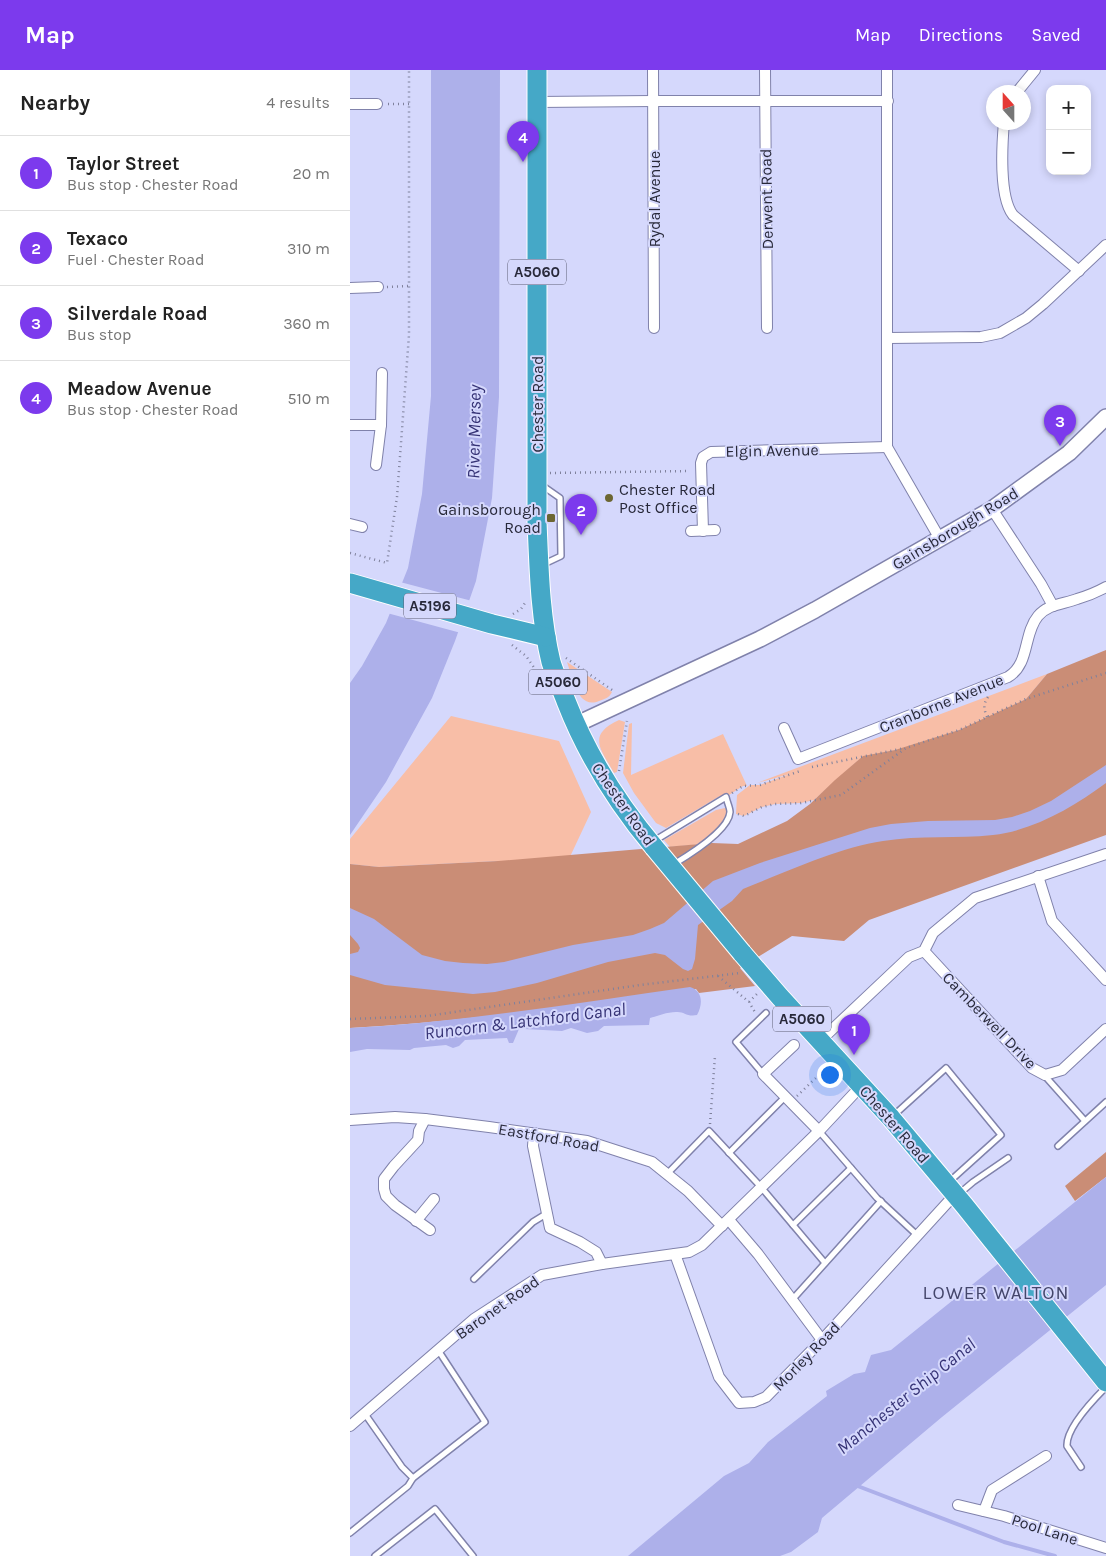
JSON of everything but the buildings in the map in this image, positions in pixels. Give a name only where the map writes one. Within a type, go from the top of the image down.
[{"type":"highway","name":"Chester Road","points":[[537,70],[537,522],[539,567],[546,637],[555,675],[576,725],[593,761],[612,791],[652,845],[780,997],[891,1118],[969,1211],[1106,1382]]},
{"type":"highway","name":"A5196","points":[[350,583],[546,637]]},
{"type":"street","name":"Rydal Avenue","points":[[653,70],[654,328]]},
{"type":"street","name":"Derwent Road","points":[[765,70],[767,328]]},
{"type":"street","points":[[887,70],[887,447],[940,539]]},
{"type":"street","points":[[1023,85],[1035,70]]},
{"type":"street","points":[[537,102],[888,101]]},
{"type":"street","points":[[350,104],[377,104]]},
{"type":"street","points":[[1004,130],[1004,192],[1010,210],[1079,271]]},
{"type":"street","points":[[888,338],[981,337],[1000,333],[1026,318],[1106,245]]},
{"type":"street","points":[[350,288],[378,287]]},
{"type":"street","points":[[376,465],[381,425],[382,373]]},
{"type":"street","name":"Gainsborough Road","points":[[576,725],[760,639],[815,610],[992,509],[1069,453],[1106,417]]},
{"type":"street","points":[[350,424],[381,425]]},
{"type":"street","name":"Elgin Avenue","points":[[703,530],[703,457],[711,452],[887,447]]},
{"type":"street","points":[[992,509],[1041,584],[1053,606]]},
{"type":"street","points":[[350,524],[362,527]]},
{"type":"street","points":[[691,531],[715,530]]},
{"type":"street","name":"Cranborne Avenue","points":[[784,728],[798,759],[1008,677],[1020,665],[1034,622],[1042,612],[1053,606],[1086,597],[1106,587]]},
{"type":"street","points":[[821,1040],[909,958],[924,951],[933,933],[975,898],[1106,854]]},
{"type":"street","points":[[1038,876],[1052,921],[1106,980]]},
{"type":"street","name":"Camberwell Drive","points":[[924,951],[1032,1068],[1045,1075],[1062,1070],[1106,1029]]},
{"type":"street","points":[[794,1045],[764,1074],[819,1131]]},
{"type":"street","name":"Baronet Road","points":[[350,1426],[474,1319],[542,1274],[689,1252],[702,1245],[819,1131],[861,1086]]},
{"type":"street","name":"Eastford Road","points":[[350,1120],[395,1118],[425,1120],[534,1133],[587,1142],[652,1162],[726,1223],[758,1254],[822,1340]]},
{"type":"street","points":[[425,1120],[419,1131],[418,1140],[388,1174],[384,1184],[386,1196],[430,1230]]},
{"type":"street","points":[[534,1133],[533,1146],[550,1228],[596,1252],[602,1264]]},
{"type":"street","name":"Morley Road","points":[[675,1254],[719,1377],[739,1403],[754,1402],[766,1397],[822,1340],[948,1202],[951,1190]]},
{"type":"street","points":[[416,1220],[434,1199]]},
{"type":"street","points":[[984,1511],[992,1490],[1046,1456]]},
{"type":"street","name":"Pool Lane","points":[[958,1505],[1004,1516],[1106,1548]]},
{"type":"lane","points":[[652,845],[726,797],[730,811],[728,823],[697,851],[663,870]]},
{"type":"lane","points":[[764,1074],[736,1042],[766,1013]]},
{"type":"lane","points":[[891,1118],[946,1068],[1001,1136],[951,1190]]},
{"type":"lane","points":[[1045,1075],[1085,1121]]},
{"type":"lane","points":[[729,1153],[788,1100]]},
{"type":"lane","points":[[1058,1146],[1106,1102]]},
{"type":"lane","points":[[667,1174],[709,1131],[762,1187],[825,1264]]},
{"type":"lane","points":[[819,1131],[881,1202],[917,1235]]},
{"type":"lane","points":[[951,1190],[973,1182],[1008,1158]]},
{"type":"lane","points":[[793,1225],[851,1168]]},
{"type":"lane","points":[[792,1300],[881,1202]]},
{"type":"lane","points":[[474,1279],[533,1222],[547,1214]]},
{"type":"lane","points":[[350,1533],[408,1486],[412,1478],[485,1422],[438,1350]]},
{"type":"lane","points":[[1081,1467],[1067,1446],[1068,1434],[1093,1400],[1106,1386]]},
{"type":"lane","points":[[364,1413],[402,1467],[412,1478]]},
{"type":"lane","points":[[375,1556],[435,1509],[473,1556]]},
{"type":"path","points":[[350,554],[388,563],[397,497],[409,335],[409,70]]},
{"type":"path","points":[[377,104],[409,104]]},
{"type":"path","points":[[378,287],[409,286]]},
{"type":"path","points":[[538,478],[702,471]]},
{"type":"path","points":[[511,644],[526,656],[539,676]]},
{"type":"path","points":[[564,656],[614,691],[619,705]]},
{"type":"path","points":[[809,767],[906,748],[959,730],[1026,699],[1106,673]]},
{"type":"path","points":[[987,698],[984,711],[987,718]]},
{"type":"path","points":[[618,774],[627,721]]},
{"type":"path","points":[[730,811],[744,816],[775,804],[801,803],[840,795],[906,748]]},
{"type":"path","points":[[726,797],[743,786],[760,785],[801,770]]},
{"type":"path","points":[[350,1019],[427,1016],[640,985],[744,973]]},
{"type":"path","points":[[718,976],[749,1002],[758,1021]]},
{"type":"path","points":[[749,1002],[760,990]]},
{"type":"path","points":[[709,1131],[715,1056]]},
{"type":"path","points":[[788,1100],[818,1076]]},
{"type":"shaded area","points":[[1106,650],[1106,835],[869,920],[844,941],[792,936],[740,968],[755,986],[699,993],[696,989],[480,1017],[350,1028],[350,864],[379,867],[498,861],[712,843],[738,844],[787,821],[810,804],[863,756],[895,750],[959,730],[1026,699],[1047,674]]},
{"type":"shaded area","points":[[567,662],[612,692],[611,694],[599,701],[585,701],[577,690]]},
{"type":"shaded area","points":[[1047,674],[1026,699],[987,718],[959,730],[906,748],[862,757],[814,800],[801,803],[775,804],[762,807],[744,816],[736,814],[737,795],[750,785],[760,785],[790,774],[757,783]]},
{"type":"shaded area","points":[[451,716],[559,741],[591,812],[568,861],[498,861],[379,867],[350,864],[350,839]]},
{"type":"shaded area","points":[[619,720],[625,722],[617,772],[614,773],[599,743],[603,731]]},
{"type":"shaded area","points":[[632,723],[631,775],[723,734],[747,786],[743,786],[726,797],[720,796],[666,828],[656,823],[634,793],[623,773],[629,724]]},
{"type":"shaded area","points":[[725,808],[728,812],[726,819],[703,844],[670,847],[664,840],[716,810]]},
{"type":"shaded area","points":[[1106,1152],[1106,1177],[1075,1201],[1065,1186]]},
{"type":"water","name":"River Mersey","points":[[431,70],[500,70],[499,397],[492,498],[476,581],[432,698],[386,782],[350,835],[350,683],[362,666],[386,623],[408,568],[422,494],[431,396]]},
{"type":"water","points":[[1106,765],[1106,783],[1067,809],[1039,823],[993,835],[911,838],[866,844],[812,861],[743,889],[732,901],[698,925],[695,959],[692,969],[688,971],[665,955],[655,953],[608,962],[537,983],[495,992],[473,994],[385,985],[350,975],[350,954],[358,952],[360,948],[350,935],[350,908],[374,919],[422,955],[463,963],[487,964],[504,962],[573,945],[633,935],[650,929],[664,923],[713,881],[760,863],[870,828],[928,821],[995,820],[1012,817],[1051,801]]},
{"type":"water","name":"Runcorn & Latchford Canal","points":[[690,987],[701,998],[697,1015],[679,1012],[669,1013],[650,1018],[649,1025],[604,1026],[598,1031],[587,1033],[571,1028],[562,1031],[519,1029],[513,1043],[509,1043],[507,1038],[465,1040],[459,1046],[453,1048],[446,1045],[410,1050],[367,1049],[350,1052],[350,1028],[478,1017]]},
{"type":"water","name":"Manchester Ship Canal","points":[[1106,1177],[1106,1285],[942,1417],[822,1518],[818,1532],[791,1552],[780,1556],[628,1556],[724,1476],[749,1463],[768,1442],[827,1396],[826,1391],[854,1374],[865,1372],[871,1355],[891,1350]]},
{"type":"pier","points":[[400,582],[472,601],[461,633],[387,613]]},
{"type":"waterway","points":[[855,1485],[1004,1542],[1055,1556]]},
{"type":"place","name":"Meadow Avenue","points":[[523,162]]},
{"type":"place","name":"Silverdale Road","points":[[1060,446]]},
{"type":"place","name":"Chester Road Post Office","points":[[609,498]]},
{"type":"place","name":"Gainsborough Road","points":[[551,518]]},
{"type":"place","name":"Texaco","points":[[581,535]]},
{"type":"place","name":"Taylor Street","points":[[854,1055]]},
{"type":"district","name":"LOWER WALTON","points":[[996,1292]]}]
